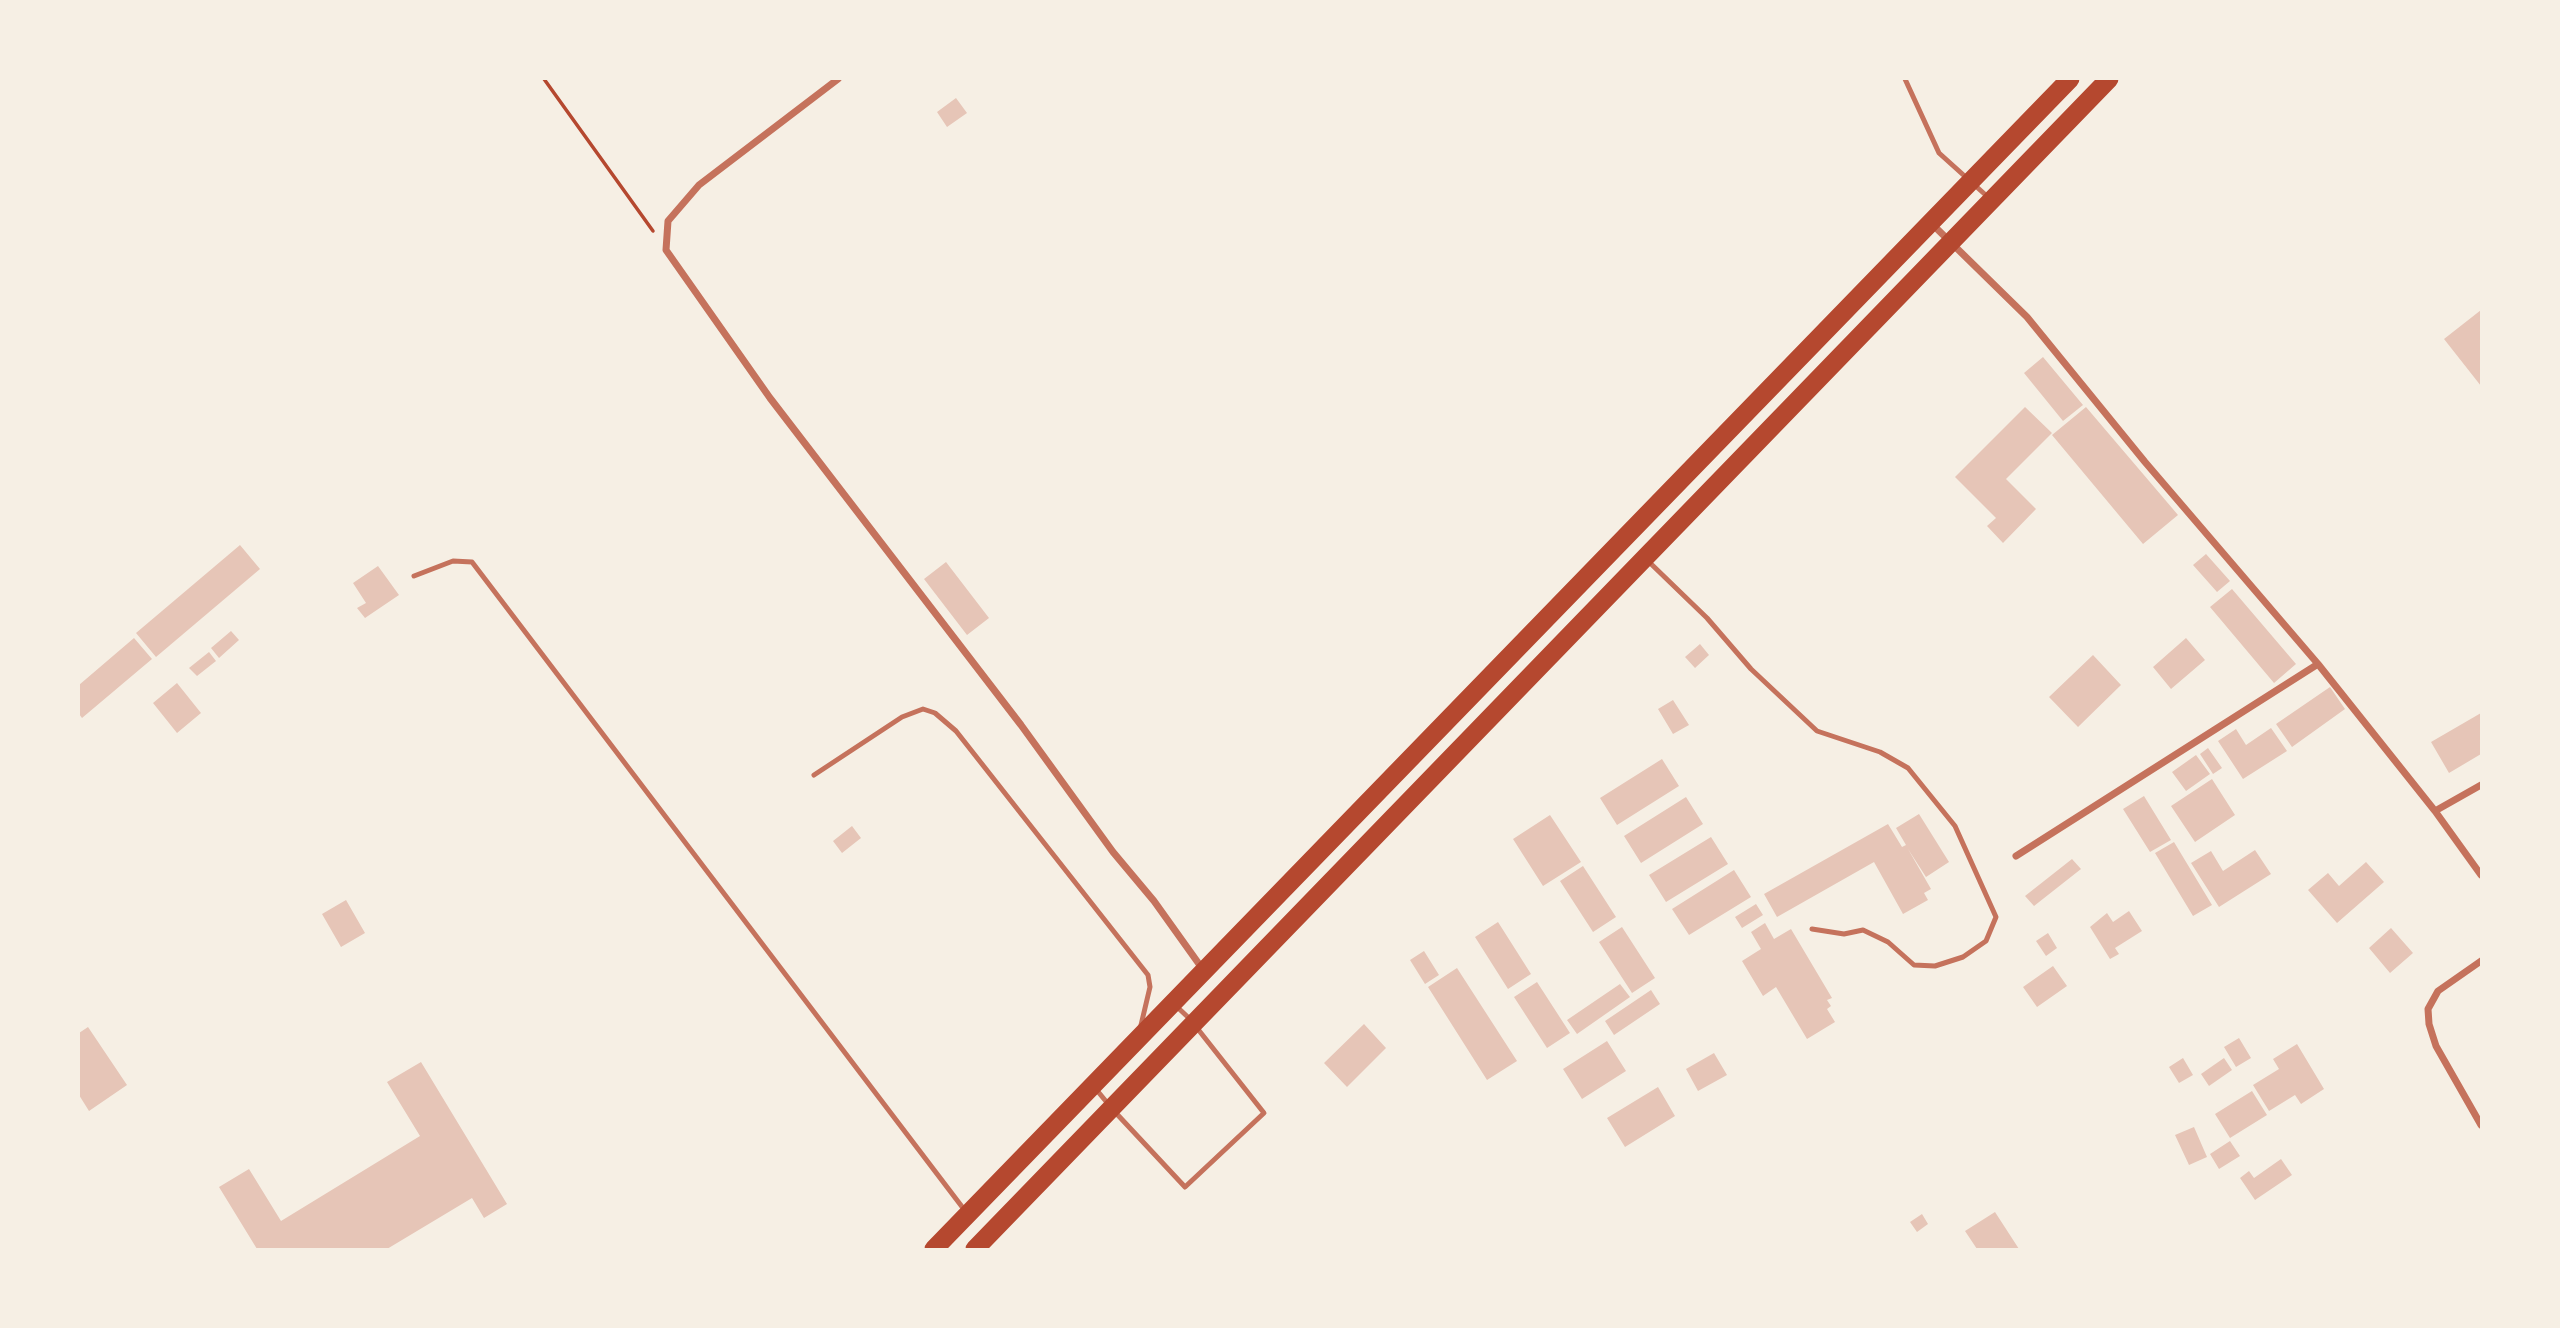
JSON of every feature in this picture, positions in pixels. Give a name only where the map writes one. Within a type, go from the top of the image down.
[{"type":"highway","points":[[934,1249],[2070,79]]},
{"type":"highway","points":[[975,1249],[2109,79]]},
{"type":"street","points":[[838,79],[699,186],[668,221],[666,250],[770,398],[1020,725],[1113,852],[1154,901],[1204,971]]},
{"type":"street","points":[[1931,223],[2027,317],[2144,462],[2318,664],[2435,811],[2481,875]]},
{"type":"street","points":[[2016,856],[2318,664]]},
{"type":"street","points":[[2435,811],[2481,785]]},
{"type":"street","points":[[2481,961],[2438,991],[2428,1009],[2428,1024],[2436,1046],[2481,1125]]},
{"type":"lane","points":[[1905,79],[1939,153],[1991,200]]},
{"type":"lane","points":[[1645,557],[1707,618],[1751,670],[1817,731],[1880,752],[1908,768],[1955,826],[1996,917],[1986,941],[1962,957],[1935,967],[1914,965],[1888,942],[1863,930],[1844,934],[1812,929]]},
{"type":"lane","points":[[414,576],[453,561],[472,562],[968,1214]]},
{"type":"lane","points":[[814,775],[902,717],[923,709],[935,713],[956,731],[1148,975],[1150,987],[1136,1042]]},
{"type":"lane","points":[[1094,1085],[1111,1108],[1185,1186],[1265,1113],[1194,1023],[1173,1003]]},
{"type":"path","points":[[544,79],[666,250]]},
{"type":"building","points":[[956,98],[967,113],[947,127],[937,112]]},
{"type":"building","points":[[2481,310],[2481,386],[2444,339]]},
{"type":"building","points":[[2043,357],[2083,405],[2063,421],[2024,373]]},
{"type":"building","points":[[2025,407],[2052,433],[2006,479],[2036,509],[2003,543],[1987,526],[1996,518],[1955,477]]},
{"type":"building","points":[[2086,407],[2178,515],[2143,544],[2052,435]]},
{"type":"building","points":[[240,545],[260,569],[156,657],[136,633]]},
{"type":"building","points":[[2206,554],[2230,581],[2217,592],[2193,565]]},
{"type":"building","points":[[946,562],[989,618],[967,635],[924,579]]},
{"type":"building","points":[[378,566],[399,595],[365,618],[357,608],[366,603],[353,583]]},
{"type":"building","points":[[2232,589],[2296,664],[2274,683],[2210,607]]},
{"type":"building","points":[[231,631],[239,640],[219,658],[211,648]]},
{"type":"building","points":[[134,638],[152,659],[82,718],[79,714],[79,685]]},
{"type":"building","points":[[2186,638],[2205,660],[2171,689],[2153,667]]},
{"type":"building","points":[[1700,644],[1709,655],[1695,668],[1685,657]]},
{"type":"building","points":[[209,652],[216,661],[197,676],[189,668]]},
{"type":"building","points":[[2093,655],[2121,685],[2078,727],[2049,697]]},
{"type":"building","points":[[177,683],[201,713],[177,733],[153,703]]},
{"type":"building","points":[[2330,687],[2345,709],[2292,747],[2276,724]]},
{"type":"building","points":[[1673,700],[1689,725],[1673,734],[1658,709]]},
{"type":"building","points":[[2481,713],[2481,754],[2449,773],[2431,742]]},
{"type":"building","points":[[2271,728],[2287,751],[2243,779],[2218,741],[2236,729],[2246,745]]},
{"type":"building","points":[[2208,748],[2222,768],[2213,774],[2200,754]]},
{"type":"building","points":[[2196,755],[2210,774],[2186,791],[2172,772]]},
{"type":"building","points":[[1662,759],[1679,786],[1617,825],[1600,798]]},
{"type":"building","points":[[2212,779],[2235,815],[2195,842],[2171,806]]},
{"type":"building","points":[[2144,796],[2171,840],[2150,852],[2123,809]]},
{"type":"building","points":[[1686,797],[1703,824],[1641,863],[1624,836]]},
{"type":"building","points":[[1919,814],[1949,862],[1926,877],[1908,849],[1931,889],[1924,893],[1928,900],[1903,914],[1874,862],[1777,917],[1764,894],[1888,824],[1902,847],[1906,845],[1896,828]]},
{"type":"building","points":[[1550,815],[1581,862],[1543,886],[1513,839]]},
{"type":"building","points":[[852,826],[861,838],[842,853],[833,841]]},
{"type":"building","points":[[1711,837],[1728,864],[1666,902],[1649,875]]},
{"type":"building","points":[[2174,842],[2212,905],[2193,916],[2155,853]]},
{"type":"building","points":[[2255,850],[2271,874],[2219,907],[2191,863],[2211,851],[2223,871]]},
{"type":"building","points":[[2072,859],[2081,869],[2034,906],[2025,896]]},
{"type":"building","points":[[2366,862],[2384,882],[2337,923],[2308,890],[2328,873],[2339,886]]},
{"type":"building","points":[[1583,866],[1616,917],[1593,932],[1560,881]]},
{"type":"building","points":[[1734,870],[1751,897],[1689,935],[1672,909]]},
{"type":"building","points":[[346,900],[365,933],[341,947],[322,914]]},
{"type":"building","points":[[1756,904],[1763,915],[1742,928],[1735,917]]},
{"type":"building","points":[[2129,911],[2142,931],[2115,948],[2119,954],[2110,959],[2090,927],[2107,913],[2113,922]]},
{"type":"building","points":[[1498,922],[1531,974],[1508,989],[1475,937]]},
{"type":"building","points":[[1765,923],[1774,939],[1791,929],[1832,998],[1827,1000],[1831,1006],[1827,1009],[1835,1022],[1807,1039],[1776,987],[1763,996],[1742,961],[1761,949],[1751,932]]},
{"type":"building","points":[[1622,927],[1655,978],[1632,993],[1599,942]]},
{"type":"building","points":[[2391,928],[2413,953],[2390,973],[2369,948]]},
{"type":"building","points":[[2048,933],[2057,948],[2046,956],[2036,941]]},
{"type":"building","points":[[1424,951],[1439,975],[1425,984],[1410,960]]},
{"type":"building","points":[[2053,966],[2067,986],[2037,1007],[2023,987]]},
{"type":"building","points":[[1457,968],[1517,1061],[1487,1080],[1428,987]]},
{"type":"building","points":[[1537,982],[1570,1033],[1547,1048],[1514,997]]},
{"type":"building","points":[[1620,984],[1630,997],[1577,1034],[1567,1020]]},
{"type":"building","points":[[1651,990],[1660,1004],[1614,1035],[1605,1021]]},
{"type":"building","points":[[1364,1024],[1386,1048],[1347,1087],[1324,1063]]},
{"type":"building","points":[[88,1027],[127,1085],[89,1111],[79,1095],[79,1033]]},
{"type":"building","points":[[2239,1038],[2251,1058],[2236,1067],[2224,1047]]},
{"type":"building","points":[[1607,1041],[1626,1071],[1582,1099],[1563,1069]]},
{"type":"building","points":[[2297,1044],[2324,1089],[2301,1104],[2295,1095],[2269,1111],[2253,1085],[2279,1069],[2273,1059]]},
{"type":"building","points":[[1714,1053],[1727,1075],[1698,1091],[1686,1069]]},
{"type":"building","points":[[2183,1058],[2193,1075],[2179,1083],[2169,1067]]},
{"type":"building","points":[[2224,1058],[2232,1070],[2209,1086],[2201,1074]]},
{"type":"building","points":[[421,1062],[507,1204],[484,1218],[472,1198],[387,1249],[257,1249],[219,1187],[249,1169],[281,1221],[420,1136],[387,1082]]},
{"type":"building","points":[[1658,1087],[1675,1116],[1625,1147],[1607,1118]]},
{"type":"building","points":[[2252,1091],[2267,1115],[2230,1138],[2215,1114]]},
{"type":"building","points":[[2194,1127],[2207,1157],[2189,1165],[2175,1135]]},
{"type":"building","points":[[2230,1141],[2240,1156],[2219,1169],[2210,1154]]},
{"type":"building","points":[[2281,1159],[2292,1175],[2255,1200],[2240,1178],[2249,1171],[2254,1178]]},
{"type":"building","points":[[1995,1212],[2019,1249],[1977,1249],[1965,1231]]},
{"type":"building","points":[[1922,1214],[1928,1224],[1917,1232],[1910,1222]]}]
